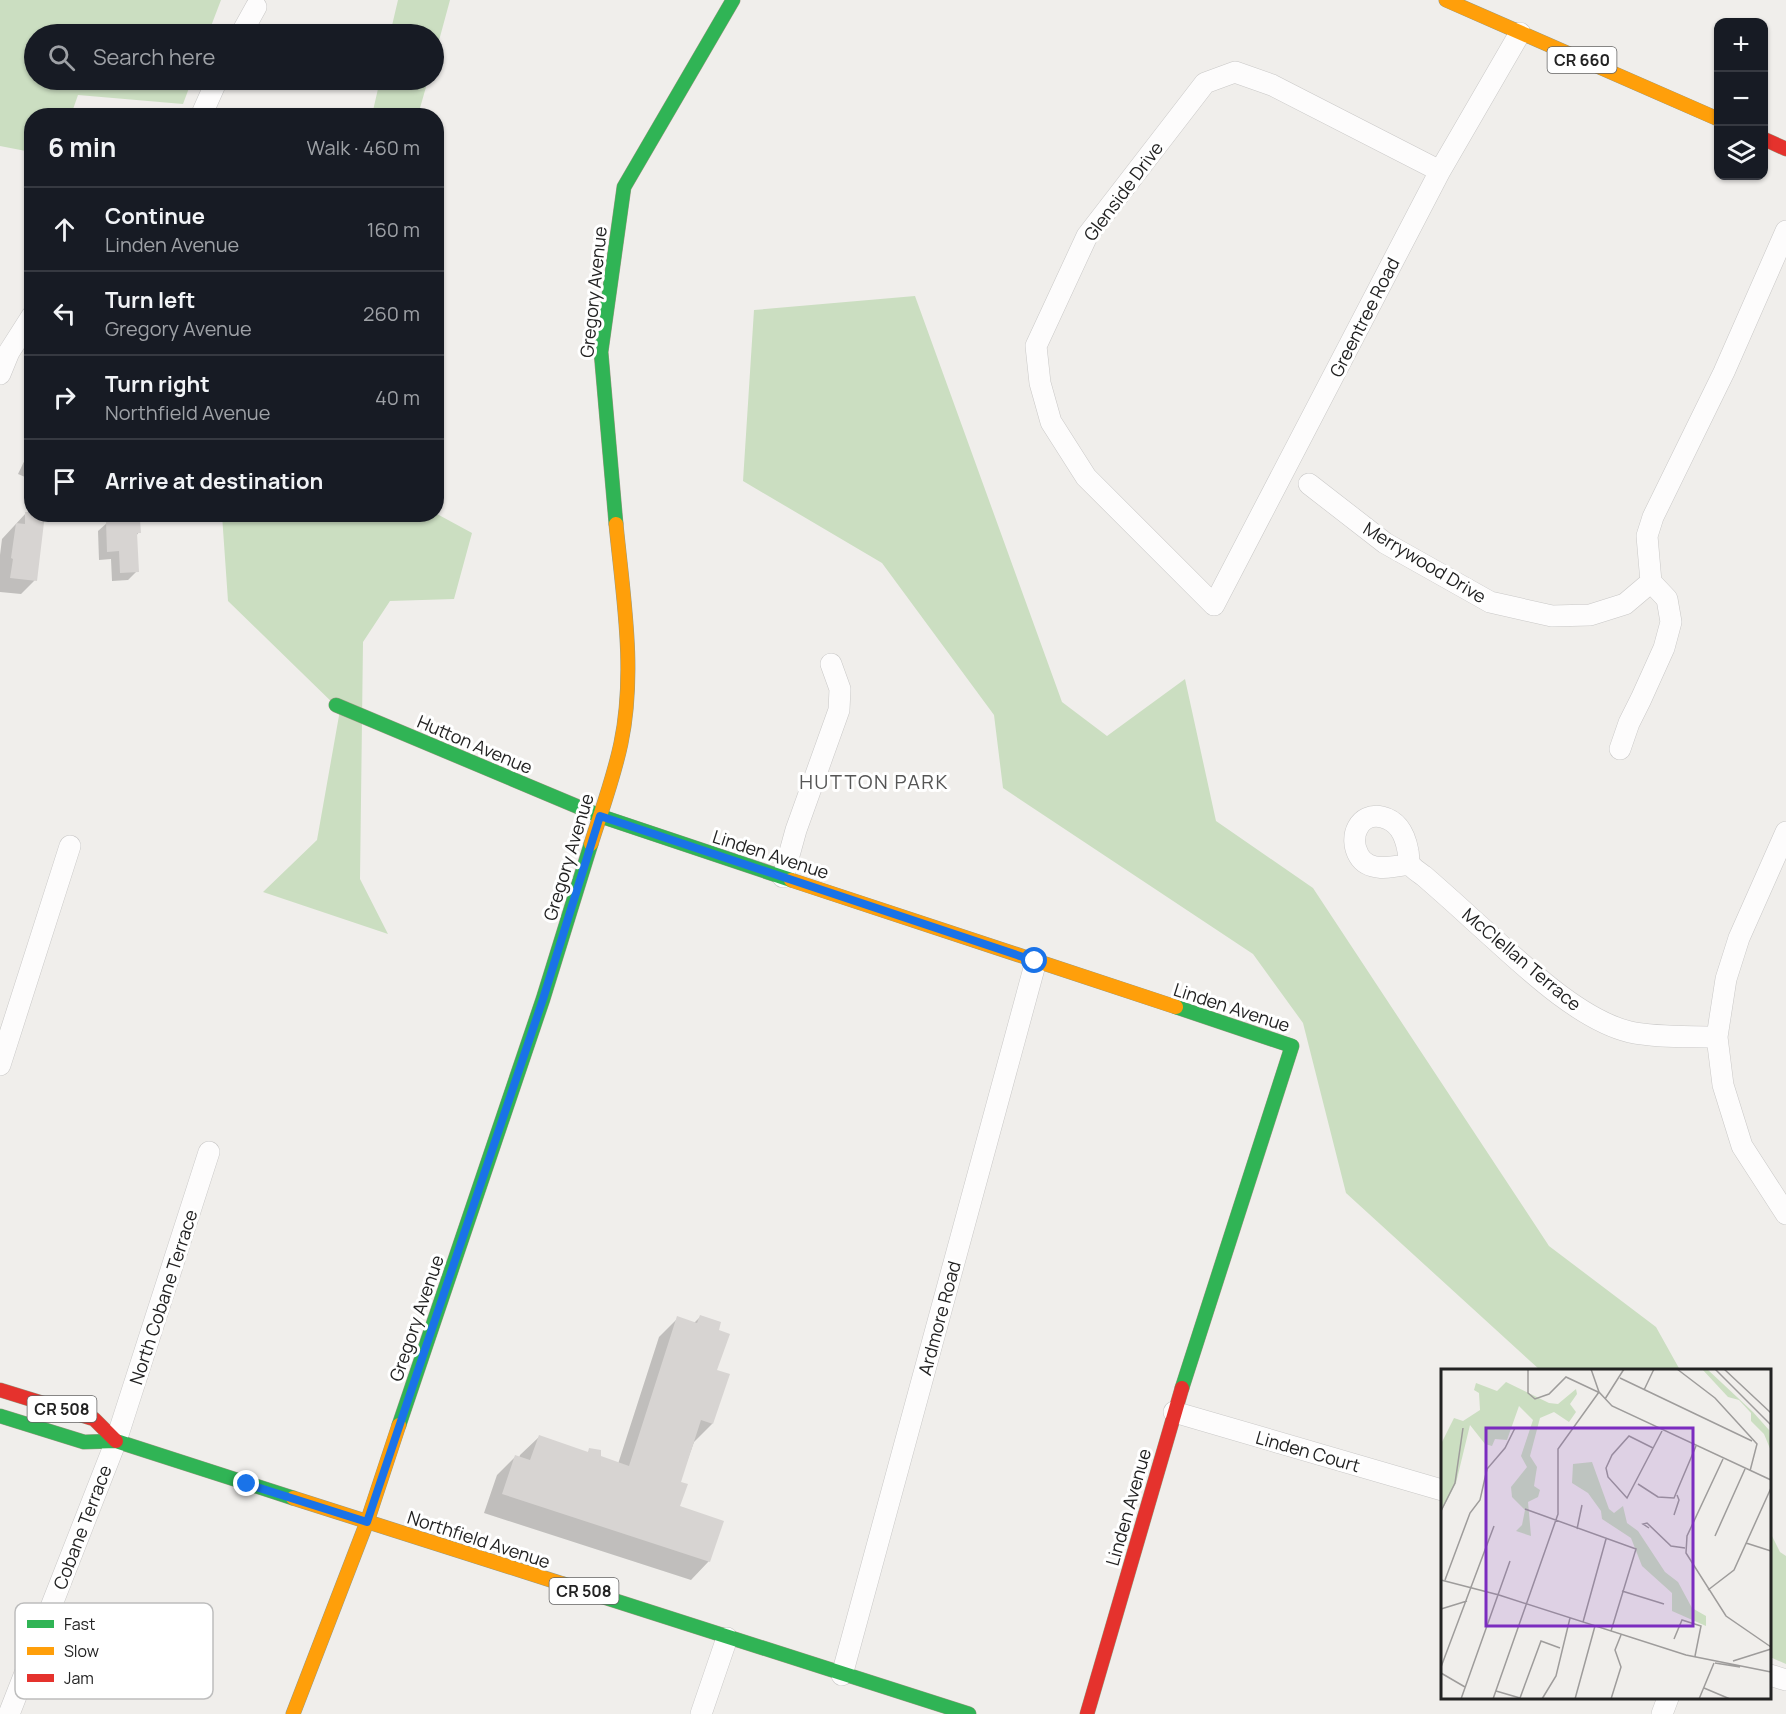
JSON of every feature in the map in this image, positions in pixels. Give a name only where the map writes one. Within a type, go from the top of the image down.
[{"type":"main road","name":"Gregory Avenue","points":[[293,1714],[367,1522],[543,999],[621,743],[628,655],[601,352],[624,187],[733,0]]},
{"type":"main road","name":"CR 660","points":[[1446,0],[1714,117]]},
{"type":"main road","points":[[1768,141],[1786,149]]},
{"type":"main road","name":"Hutton Avenue","points":[[336,705],[600,816]]},
{"type":"main road","name":"Linden Avenue","points":[[600,816],[1292,1046],[1174,1412],[1087,1714]]},
{"type":"main road","name":"Northfield Avenue","points":[[0,1390],[94,1419],[116,1442]]},
{"type":"main road","name":"Northfield Avenue","points":[[0,1416],[84,1442],[116,1442],[842,1675],[946,1711],[969,1714]]},
{"type":"street","points":[[247,24],[256,7]]},
{"type":"street","name":"Greentree Road","points":[[1214,605],[1440,171],[1520,33]]},
{"type":"street","name":"Glenside Drive","points":[[1214,605],[1086,477],[1051,422],[1040,383],[1036,346],[1087,236],[1204,83],[1234,72],[1272,85],[1440,171]]},
{"type":"street","points":[[205,108],[213,90]]},
{"type":"street","points":[[1620,749],[1629,723],[1664,648],[1671,622],[1667,599],[1651,582],[1647,536],[1653,517],[1724,372],[1786,231]]},
{"type":"street","points":[[0,374],[9,352],[24,329]]},
{"type":"street","name":"Merrywood Drive","points":[[1309,484],[1385,543],[1490,602],[1552,616],[1590,615],[1625,604],[1651,582]]},
{"type":"street","points":[[783,877],[800,819],[839,710],[840,689],[831,664]]},
{"type":"street","points":[[1786,832],[1739,938],[1726,979],[1717,1037],[1723,1085],[1742,1146],[1786,1214]]},
{"type":"street","points":[[0,1065],[70,846]]},
{"type":"street","name":"McClellan Terrace","points":[[1410,864],[1545,983],[1595,1018],[1629,1032],[1717,1037]]},
{"type":"street","name":"Ardmore Road","points":[[842,1675],[1035,961]]},
{"type":"street","name":"North Cobane Terrace","points":[[116,1442],[209,1152]]},
{"type":"street","name":"Linden Court","points":[[1174,1412],[1441,1489]]},
{"type":"street","name":"Cobane Terrace","points":[[53,1603],[116,1442]]},
{"type":"street","points":[[701,1714],[726,1638]]},
{"type":"street","points":[[1771,1675],[1786,1680]]},
{"type":"street","name":"Cobane Terrace","points":[[9,1714],[15,1699]]},
{"type":"street","points":[[1662,1714],[1668,1699]]},
{"type":"green space","points":[[0,0],[221,0],[212,24],[24,24],[24,90],[188,90],[183,104],[78,95],[73,108],[24,108],[24,151],[0,146]]},
{"type":"green space","points":[[398,0],[450,0],[443,24],[392,24]]},
{"type":"green space","points":[[378,90],[425,90],[420,108],[374,108]]},
{"type":"green space","points":[[915,296],[1062,702],[1107,736],[1185,679],[1216,821],[1313,888],[1549,1246],[1656,1327],[1679,1369],[1539,1369],[1346,1193],[1303,1023],[1253,954],[1003,788],[994,715],[882,563],[743,481],[754,310]]},
{"type":"green space","points":[[444,518],[472,533],[454,599],[390,601],[363,642],[360,879],[388,934],[263,892],[317,840],[340,710],[228,601],[222,522],[444,522]]},
{"type":"green space","points":[[1771,1534],[1780,1552],[1786,1556],[1786,1664],[1771,1657]]},
{"type":"building","points":[[25,522],[44,522],[37,581],[10,578],[16,523],[25,524]]},
{"type":"building","points":[[106,522],[140,522],[141,533],[137,533],[139,572],[120,573],[119,551],[107,552]]},
{"type":"building","points":[[700,1315],[721,1322],[719,1330],[730,1334],[717,1370],[730,1374],[713,1424],[701,1420],[681,1482],[688,1484],[680,1506],[724,1521],[710,1562],[502,1494],[515,1455],[530,1460],[539,1435],[588,1452],[589,1448],[601,1450],[601,1456],[629,1466],[677,1316],[697,1323]]},
{"type":"traffic: fast","points":[[616,524],[601,352],[624,187],[733,0]]},
{"type":"traffic: fast","points":[[336,705],[600,816],[791,880]]},
{"type":"traffic: fast","points":[[399,1425],[543,999],[591,844]]},
{"type":"traffic: fast","points":[[1176,1007],[1292,1046],[1182,1388]]},
{"type":"traffic: fast","points":[[0,1416],[84,1442],[116,1441],[293,1498]]},
{"type":"traffic: fast","points":[[563,1584],[969,1714]]},
{"type":"traffic: slow","points":[[1446,0],[1714,117]]},
{"type":"traffic: slow","points":[[591,844],[618,756],[628,689],[625,606],[616,524]]},
{"type":"traffic: slow","points":[[791,880],[1176,1007]]},
{"type":"traffic: slow","points":[[293,1714],[367,1522],[399,1425]]},
{"type":"traffic: slow","points":[[293,1498],[563,1584]]},
{"type":"traffic: jam","points":[[1768,141],[1786,149]]},
{"type":"traffic: jam","points":[[1087,1714],[1182,1388]]},
{"type":"traffic: jam","points":[[0,1390],[94,1419],[116,1441]]},
{"type":"district","name":"HUTTON PARK","points":[[874,781]]},
{"type":"route","points":[[247,1484],[367,1522],[543,999],[600,816],[1035,961]]}]
